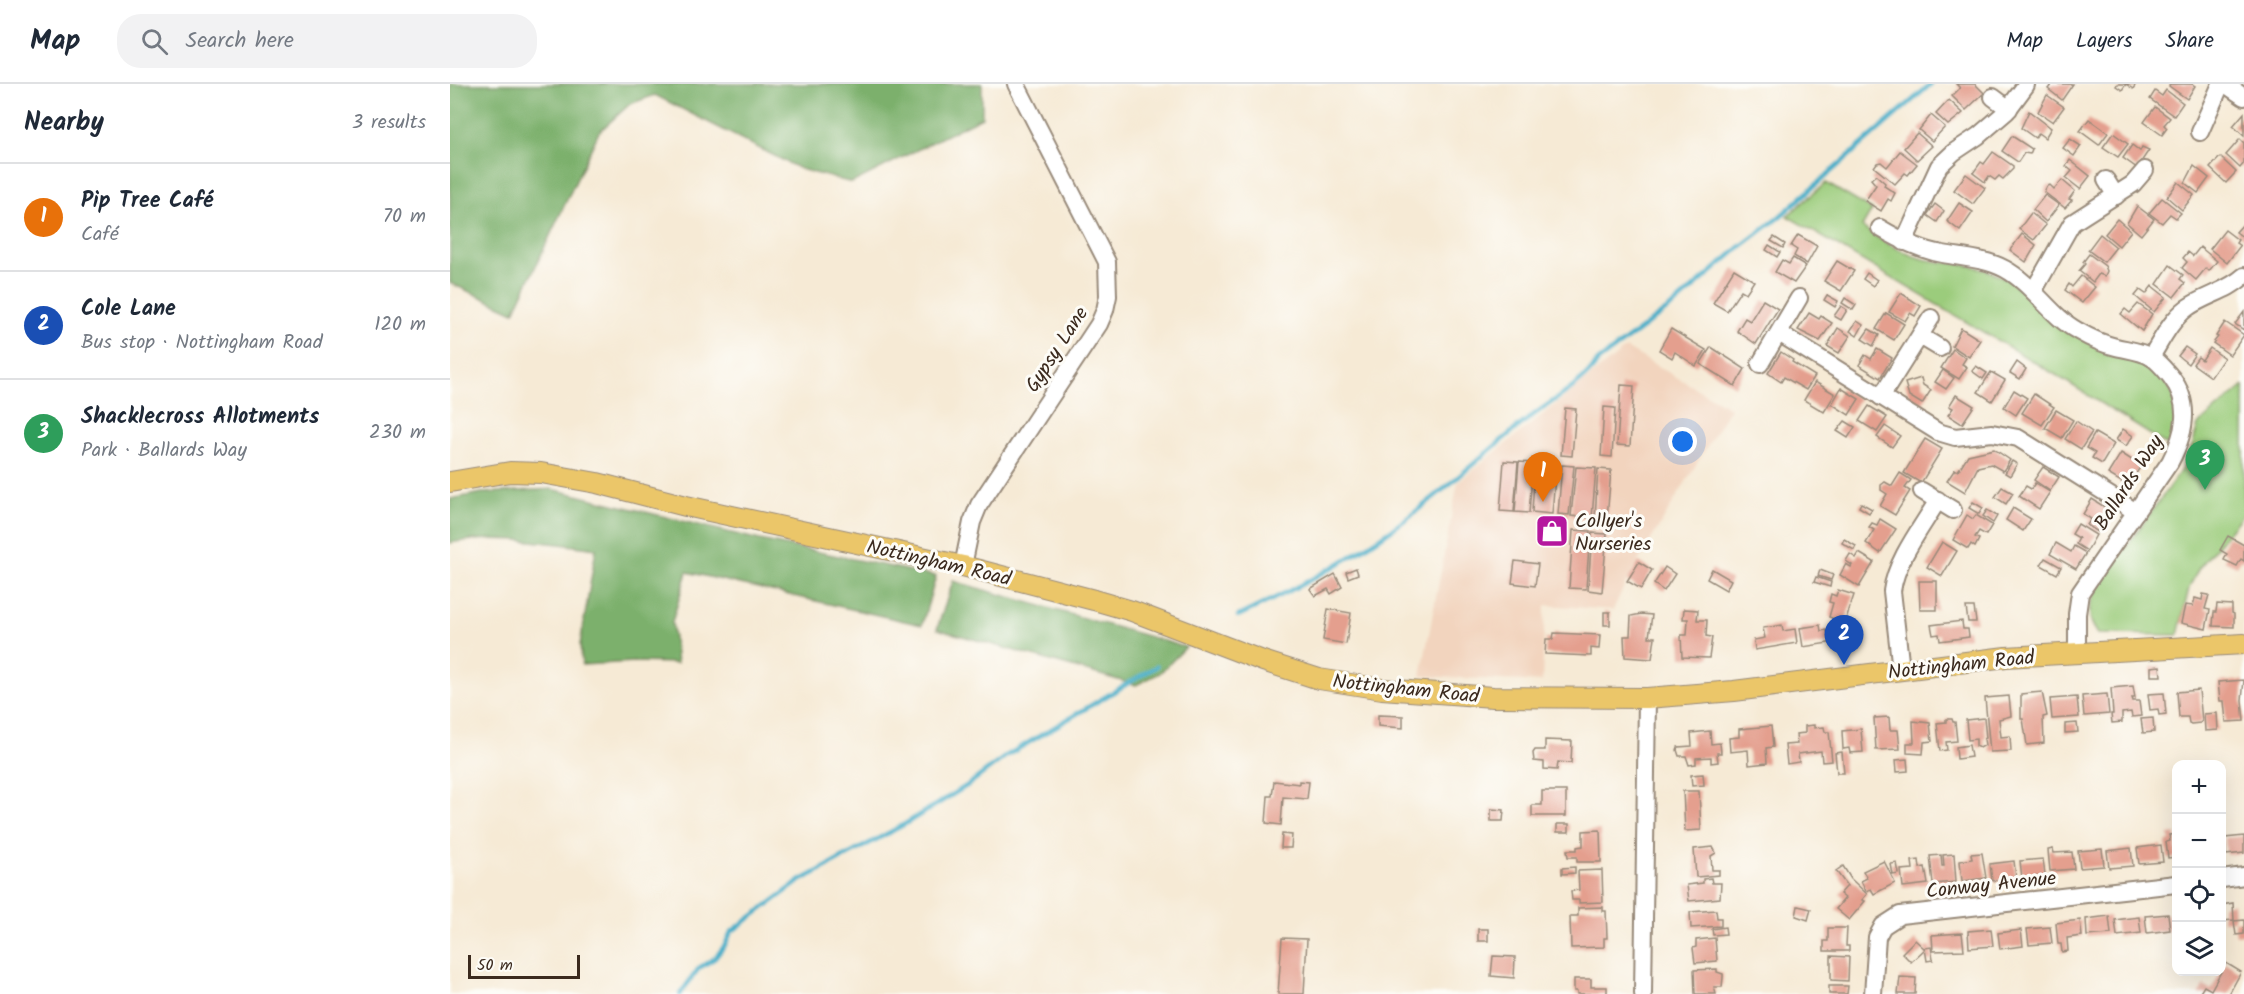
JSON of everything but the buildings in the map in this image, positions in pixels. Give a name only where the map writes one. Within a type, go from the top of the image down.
[{"type":"main road","name":"Nottingham Road","points":[[450,482],[510,471],[559,476],[963,566],[1132,611],[1263,661],[1319,679],[1382,689],[1493,697],[1647,698],[1734,691],[2006,657],[2244,644]]},
{"type":"street","name":"Gypsy Lane","points":[[963,566],[972,522],[979,506],[1099,324],[1106,310],[1108,296],[1107,262],[1016,84]]},
{"type":"street","points":[[2200,132],[2221,84]]},
{"type":"street","points":[[2225,84],[2244,96]]},
{"type":"street","points":[[1904,242],[1939,166],[1954,152],[1992,126],[2009,109],[2026,85]]},
{"type":"street","points":[[1993,97],[2009,109]]},
{"type":"street","points":[[2034,290],[2072,223],[2133,184],[2145,170]]},
{"type":"street","points":[[2106,180],[2116,196]]},
{"type":"street","name":"Ballards Way","points":[[1880,228],[1904,242],[1943,254],[1992,263],[2005,269],[2034,290],[2077,331],[2096,340],[2151,357],[2175,382],[2184,405],[2184,423],[2180,444],[2080,593],[2076,614],[2077,652]]},
{"type":"street","points":[[2151,357],[2174,322],[2187,308],[2243,278]]},
{"type":"street","points":[[1760,364],[1800,298]]},
{"type":"street","points":[[1881,397],[1931,318]]},
{"type":"street","points":[[1779,333],[1938,432],[1955,437],[2000,433],[2018,438],[2136,512]]},
{"type":"street","points":[[1920,336],[1940,348]]},
{"type":"street","points":[[1922,491],[1953,510]]},
{"type":"street","points":[[1901,670],[1892,591],[1893,582],[1899,567],[1938,500]]},
{"type":"street","points":[[1643,994],[1647,698]]},
{"type":"street","points":[[2226,878],[2244,876]]},
{"type":"street","name":"Conway Avenue","points":[[1873,994],[1877,937],[1883,926],[1900,915],[2172,884]]},
{"type":"shaded area","name":"Collyer's Nurseries","points":[[1626,348],[1730,408],[1627,580],[1613,610],[1545,605],[1542,682],[1421,676],[1458,482]]},
{"type":"green space","points":[[450,84],[982,84],[982,117],[852,183],[800,169],[655,95],[630,104],[599,132],[514,312],[450,283]]},
{"type":"green space","points":[[1826,183],[1872,210],[1862,227],[1890,245],[1920,258],[1973,266],[2002,276],[2033,298],[2146,362],[2165,381],[2174,400],[2176,421],[2170,447],[2056,375],[1787,216]]},
{"type":"green space","points":[[2244,386],[2244,513],[2199,568],[2189,588],[2178,635],[2098,634],[2090,614],[2095,591],[2184,466],[2198,425]]},
{"type":"green space","points":[[552,489],[760,540],[936,576],[922,625],[687,572],[672,622],[677,663],[634,662],[582,665],[580,645],[596,549],[504,539],[450,543],[450,499],[482,493]]},
{"type":"green space","points":[[953,581],[1186,647],[1160,673],[1136,685],[937,629]]},
{"type":"waterway","points":[[1238,616],[1332,568],[1377,540],[1419,509],[1518,427],[1576,384],[1592,370],[1598,361],[1676,303],[1740,247],[1778,218],[1931,84]]},
{"type":"waterway","points":[[680,994],[699,968],[715,958],[731,932],[800,881],[905,824],[968,785],[1006,756],[1157,666]]},
{"type":"place","name":"Shacklecross Allotments","points":[[2205,490]]},
{"type":"place","name":"Pip Tree Café","points":[[1543,502]]},
{"type":"place","name":"Collyer's Nurseries","points":[[1552,531]]},
{"type":"place","name":"Cole Lane","points":[[1844,665]]}]
